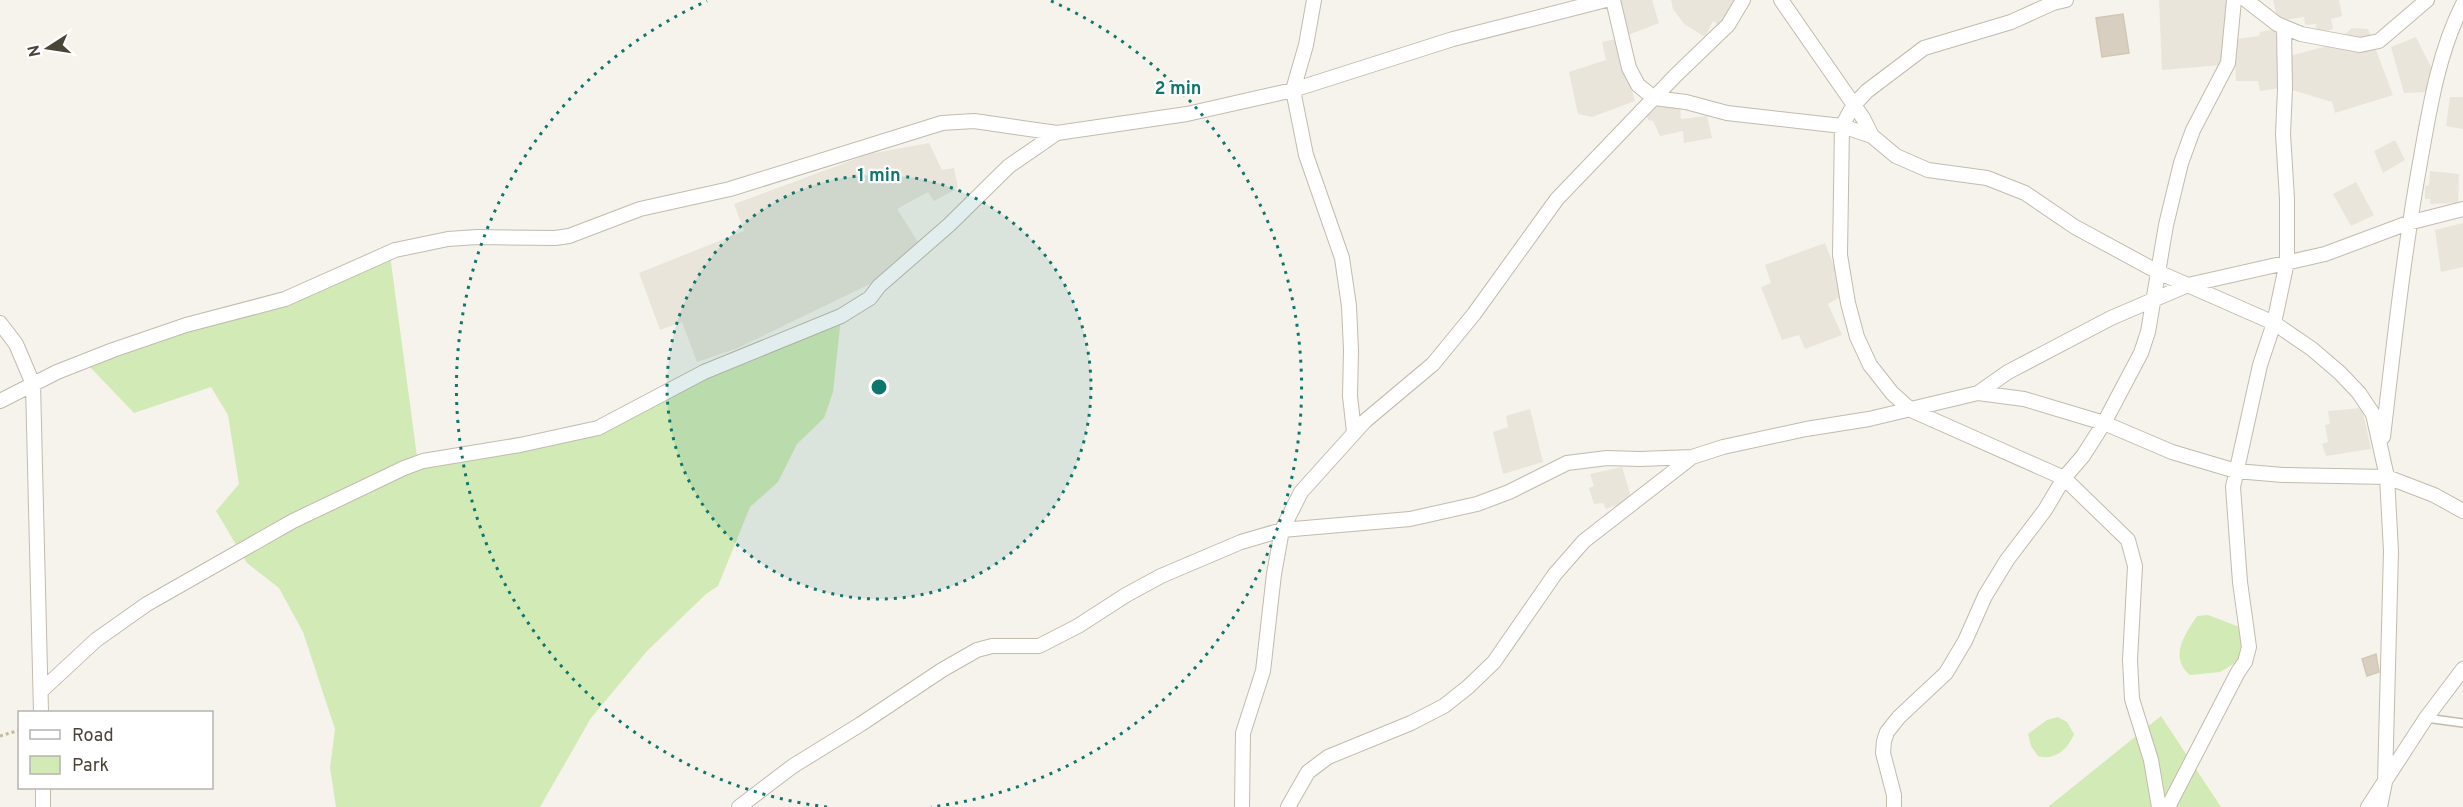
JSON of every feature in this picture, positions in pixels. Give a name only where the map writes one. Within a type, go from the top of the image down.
[{"type":"street","points":[[1314,0],[1306,45],[1293,90],[1306,154],[1342,258],[1349,306],[1350,396],[1354,432]]},
{"type":"street","points":[[0,401],[105,353],[186,325],[285,299],[382,255],[411,246],[477,237],[555,238],[569,236],[640,209],[730,189],[942,123],[974,121],[1057,133],[1187,114],[1293,90],[1416,49],[1606,0]]},
{"type":"street","points":[[1613,0],[1629,68],[1638,85],[1654,98],[1686,102],[1727,113],[1842,126],[1872,136],[1896,156],[1928,170],[1987,178],[2025,193],[2075,227],[2158,272],[2274,323],[2312,349],[2359,393],[2373,414],[2382,448],[2387,477],[2391,551],[2385,782],[2380,807]]},
{"type":"street","points":[[1242,807],[1243,733],[1263,671],[1274,574],[1282,530],[1300,492],[1354,432],[1432,364],[1474,314],[1557,199],[1728,25],[1743,0]]},
{"type":"street","points":[[1781,0],[1863,118],[1872,136]]},
{"type":"street","points":[[2066,0],[2053,3],[2011,22],[1924,48],[1867,91],[1853,106],[1842,126],[1840,255],[1848,303],[1857,337],[1870,365],[1892,393],[1911,410],[2064,478],[2128,540],[2135,566],[2130,660],[2132,699],[2151,760],[2159,807]]},
{"type":"street","points":[[1894,807],[1894,795],[1883,753],[1887,732],[1899,717],[1946,673],[1965,641],[1985,596],[2007,560],[2045,510],[2064,478],[2083,456],[2104,423],[2141,353],[2148,332],[2181,163],[2193,129],[2228,63],[2234,0]]},
{"type":"street","points":[[2246,0],[2269,19],[2301,34],[2360,45],[2379,41],[2427,0]]},
{"type":"street","points":[[2382,448],[2408,223],[2429,108],[2442,58],[2463,4]]},
{"type":"street","points":[[2168,807],[2238,672],[2246,662],[2249,647],[2233,503],[2236,471],[2260,365],[2274,323],[2287,262],[2287,199],[2283,134],[2284,27]]},
{"type":"street","points":[[41,690],[96,640],[147,604],[300,518],[404,468],[423,461],[520,445],[598,428],[704,372],[841,316],[870,298],[1009,166],[1057,133]]},
{"type":"street","points":[[739,807],[793,766],[861,724],[942,669],[977,650],[992,646],[1039,646],[1068,632],[1161,576],[1241,543],[1282,530],[1410,519],[1477,504],[1509,492],[1567,463],[1607,458],[1692,457],[1724,447],[1911,410],[1978,393],[2008,372],[2111,318],[2188,285],[2325,254],[2408,223],[2463,209]]},
{"type":"street","points":[[0,323],[16,344],[33,384],[41,711]]},
{"type":"street","points":[[1978,393],[2024,399],[2104,423],[2172,452],[2236,471],[2283,475],[2387,477],[2434,495],[2463,511]]},
{"type":"street","points":[[1288,807],[1308,772],[1328,757],[1411,723],[1444,706],[1468,687],[1494,662],[1555,574],[1584,541],[1692,457]]},
{"type":"street","points":[[2368,807],[2426,718],[2463,669]]},
{"type":"street","points":[[43,789],[44,807]]},
{"type":"lane","points":[[2426,718],[2463,723]]},
{"type":"path","points":[[0,736],[18,730]]},
{"type":"shaded area","points":[[1618,0],[1652,0],[1659,23],[1628,35]]},
{"type":"shaded area","points":[[1671,0],[1743,0],[1722,28],[1713,21],[1705,37],[1684,24],[1673,9]]},
{"type":"shaded area","points":[[2159,0],[2227,0],[2221,65],[2162,70]]},
{"type":"shaded area","points":[[2273,0],[2339,0],[2342,16],[2331,19],[2333,29],[2317,33],[2316,24],[2305,25],[2304,17],[2278,21]]},
{"type":"shaded area","points":[[2279,28],[2281,88],[2260,91],[2258,81],[2236,81],[2234,47],[2237,39],[2259,36],[2260,32]]},
{"type":"shaded area","points":[[2352,28],[2368,29],[2393,95],[2335,113],[2332,102],[2292,90],[2286,57],[2334,44]]},
{"type":"shaded area","points":[[2416,37],[2433,71],[2429,92],[2404,93],[2391,47]]},
{"type":"shaded area","points":[[1616,39],[1635,101],[1592,117],[1578,114],[1569,72],[1606,60],[1602,42]]},
{"type":"shaded area","points":[[2450,97],[2463,97],[2463,129],[2446,126]]},
{"type":"shaded area","points":[[1663,104],[1680,106],[1681,119],[1707,116],[1712,138],[1684,143],[1683,131],[1660,136],[1653,121],[1648,120],[1646,112]]},
{"type":"shaded area","points":[[2395,140],[2405,160],[2383,173],[2374,151]]},
{"type":"shaded area","points":[[929,143],[942,170],[954,168],[958,188],[934,201],[928,192],[897,209],[920,245],[872,283],[738,348],[697,362],[682,322],[660,330],[639,273],[744,231],[734,204],[869,154]]},
{"type":"shaded area","points":[[2430,171],[2459,174],[2458,203],[2430,204],[2430,199],[2425,199],[2425,186],[2429,185]]},
{"type":"shaded area","points":[[2356,182],[2374,215],[2351,226],[2333,194]]},
{"type":"shaded area","points":[[2463,223],[2463,267],[2441,272],[2435,230]]},
{"type":"shaded area","points":[[1825,243],[1845,294],[1828,304],[1842,335],[1805,349],[1799,335],[1782,340],[1761,287],[1771,283],[1765,265]]},
{"type":"shaded area","points":[[2362,408],[2371,449],[2326,456],[2322,444],[2328,442],[2325,425],[2330,424],[2328,411]]},
{"type":"shaded area","points":[[1530,409],[1543,462],[1503,474],[1493,432],[1508,427],[1506,416]]},
{"type":"shaded area","points":[[1622,467],[1632,500],[1606,509],[1603,503],[1594,504],[1589,488],[1594,486],[1590,474]]},
{"type":"green space","points":[[390,255],[418,464],[578,434],[841,317],[833,392],[824,418],[797,444],[778,482],[750,507],[718,586],[706,594],[647,651],[591,718],[540,807],[336,807],[330,768],[335,729],[303,632],[279,588],[247,563],[216,511],[239,484],[228,415],[211,387],[134,413],[89,366],[181,329],[284,303]]},
{"type":"green space","points":[[2208,615],[2245,629],[2242,659],[2220,672],[2190,675],[2180,661],[2181,646],[2197,616]]},
{"type":"green space","points":[[2161,716],[2221,807],[2048,807]]},
{"type":"green space","points":[[2058,717],[2067,722],[2074,734],[2060,752],[2050,757],[2038,756],[2031,746],[2028,734],[2047,720]]},
{"type":"building","points":[[2123,14],[2129,53],[2102,57],[2096,18]]},
{"type":"building","points":[[2376,654],[2379,672],[2367,676],[2362,659]]}]
